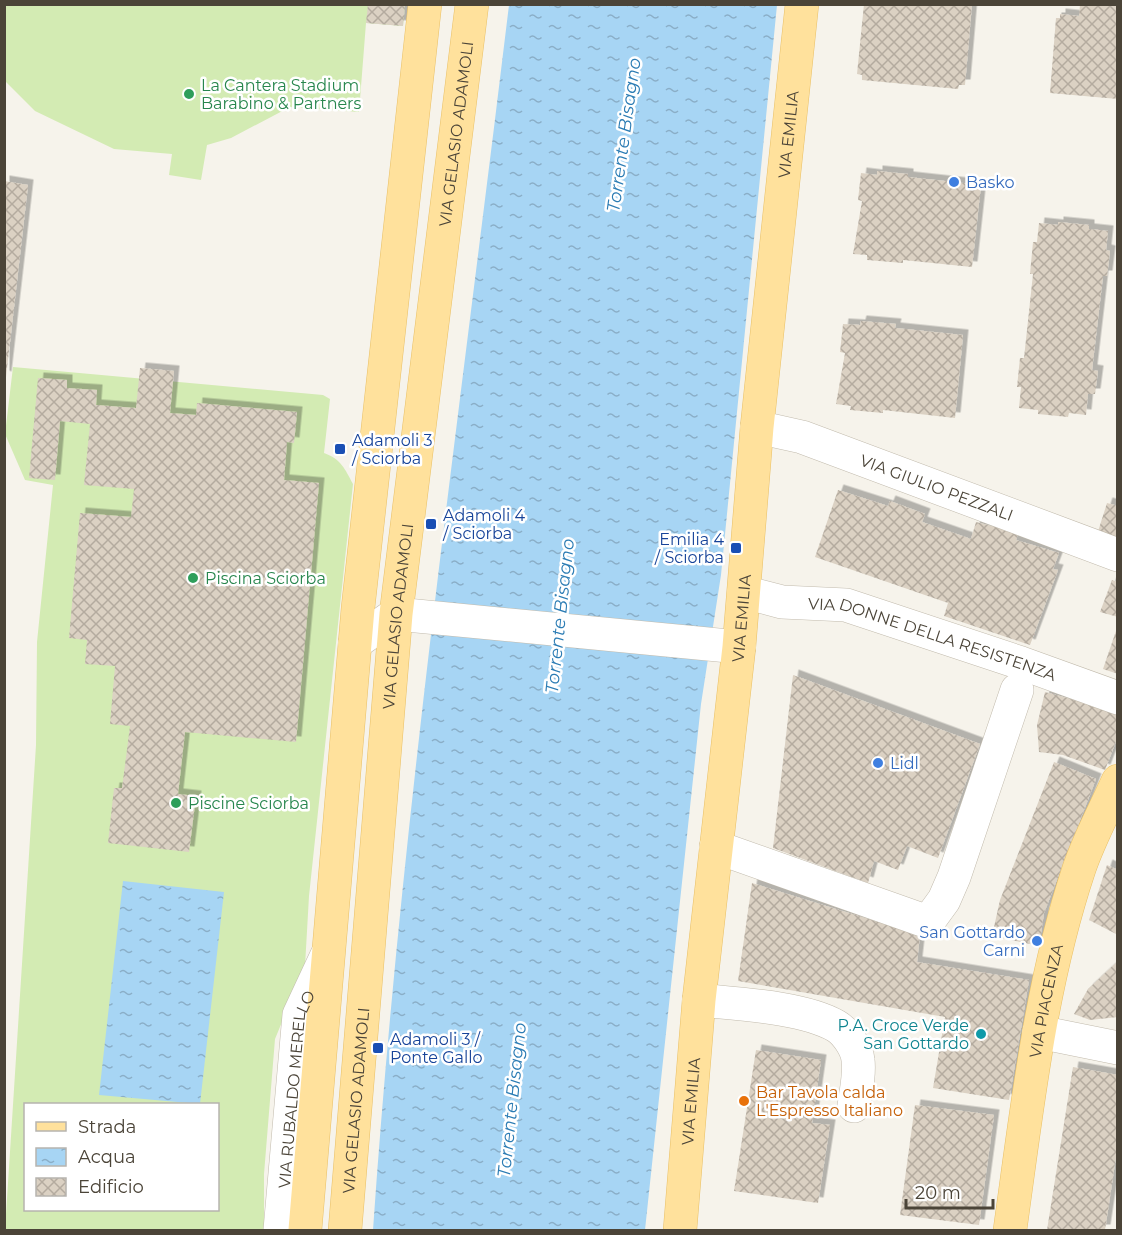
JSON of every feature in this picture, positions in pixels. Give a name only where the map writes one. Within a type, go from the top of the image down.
[{"type":"main road","points":[[305,1230],[355,643],[425,4]]},
{"type":"main road","name":"VIA GELASIO ADAMOLI","points":[[345,1230],[472,4]]},
{"type":"main road","name":"VIA EMILIA","points":[[680,1230],[699,1000],[716,847],[728,646],[744,592],[756,427],[802,4]]},
{"type":"main road","name":"VIA PIACENZA","points":[[1010,1230],[1040,1026],[1061,929],[1080,866],[1118,781]]},
{"type":"street","name":"VIA GIULIO PEZZALI","points":[[756,427],[802,437],[1118,555]]},
{"type":"street","name":"VIA DONNE DELLA RESISTENZA","points":[[744,592],[782,602],[846,605],[1118,698]]},
{"type":"street","points":[[355,643],[408,615],[728,646]]},
{"type":"street","points":[[716,847],[928,922],[945,900],[954,877],[1017,690]]},
{"type":"street","name":"VIA RUBALDO MERELLO","points":[[280,1230],[299,1015],[329,951]]},
{"type":"street","points":[[699,1000],[750,1005],[817,1018],[838,1027],[850,1041],[858,1059],[854,1106]]},
{"type":"street","points":[[1040,1026],[1118,1028]]},
{"type":"street","points":[[1040,1026],[1118,1048]]},
{"type":"green space","name":"La Cantera Stadium Barabino & Partners","points":[[4,5],[405,5],[403,26],[366,23],[359,112],[290,107],[231,138],[207,145],[201,180],[169,175],[172,154],[114,149],[35,111],[5,81]]},
{"type":"green space","name":"Piscine Sciorba","points":[[13,367],[323,395],[330,399],[324,453],[339,461],[353,484],[309,896],[305,966],[275,1039],[264,1174],[264,1230],[5,1230],[36,745],[37,642],[53,485],[25,480],[5,434]]},
{"type":"water","name":"Torrente Bisagno","points":[[509,5],[777,5],[721,575],[701,704],[645,1230],[373,1230],[399,923],[415,770]]},
{"type":"water","points":[[123,881],[224,892],[200,1103],[99,1095]]},
{"type":"building","points":[[368,4],[405,4],[403,26],[366,23]]},
{"type":"building","points":[[864,4],[972,4],[965,85],[959,85],[958,89],[862,80],[862,75],[857,74]]},
{"type":"building","points":[[1080,4],[1118,4],[1118,99],[1050,93],[1056,18],[1060,18],[1060,14],[1079,16]]},
{"type":"building","points":[[877,171],[908,174],[908,177],[981,185],[972,267],[903,260],[903,263],[867,260],[867,255],[853,254],[862,201],[858,200],[861,173],[877,175]]},
{"type":"building","points":[[4,181],[28,185],[6,377],[4,376]]},
{"type":"building","points":[[1058,222],[1089,225],[1089,229],[1108,231],[1106,250],[1110,251],[1107,276],[1103,276],[1092,370],[1098,371],[1095,394],[1088,394],[1086,415],[1069,413],[1068,417],[1038,414],[1038,410],[1019,408],[1021,387],[1017,387],[1020,358],[1024,358],[1033,274],[1030,274],[1033,242],[1037,242],[1039,223],[1058,225]]},
{"type":"building","points":[[861,321],[896,324],[895,328],[963,335],[955,418],[883,410],[883,413],[850,410],[851,406],[836,404],[845,353],[840,352],[843,324],[860,325]]},
{"type":"building","name":"Piscina Sciorba","points":[[140,368],[174,371],[170,413],[196,415],[197,403],[297,412],[294,443],[287,442],[284,480],[319,483],[296,742],[185,732],[178,794],[196,796],[189,852],[108,843],[114,788],[122,788],[130,726],[110,724],[115,666],[85,664],[87,640],[69,638],[80,513],[131,517],[134,489],[84,485],[90,424],[60,421],[55,480],[29,478],[38,378],[67,380],[67,388],[97,390],[96,405],[136,408]]},
{"type":"building","points":[[838,490],[888,506],[890,501],[925,514],[922,522],[971,539],[976,522],[1018,533],[1016,540],[1059,553],[1053,569],[1058,570],[1030,645],[944,616],[948,603],[815,557]]},
{"type":"building","points":[[1107,503],[1118,506],[1118,544],[1096,538]]},
{"type":"building","points":[[1112,580],[1118,582],[1118,617],[1100,612]]},
{"type":"building","points":[[1118,628],[1118,674],[1103,669]]},
{"type":"building","name":"Lidl","points":[[793,675],[980,744],[938,858],[907,846],[898,870],[874,861],[868,883],[773,848]]},
{"type":"building","points":[[1045,692],[1118,712],[1118,736],[1105,770],[1063,755],[1039,752],[1037,725]]},
{"type":"building","points":[[1054,762],[1096,779],[1044,913],[1039,946],[992,936],[1000,900]]},
{"type":"building","points":[[1107,865],[1118,870],[1118,935],[1089,920]]},
{"type":"building","points":[[752,883],[920,935],[917,962],[1029,980],[1009,1100],[933,1088],[945,1017],[738,981]]},
{"type":"building","points":[[1118,961],[1118,1017],[1090,1020],[1074,1014],[1088,989]]},
{"type":"building","points":[[756,1050],[821,1060],[812,1123],[830,1125],[818,1203],[734,1191]]},
{"type":"building","points":[[1073,1067],[1118,1075],[1118,1143],[1105,1230],[1047,1230]]},
{"type":"building","points":[[915,1105],[994,1115],[979,1225],[900,1215]]},
{"type":"place","name":"La Cantera Stadium Barabino & Partners","points":[[189,94]]},
{"type":"place","name":"Basko","points":[[954,182]]},
{"type":"place","name":"Adamoli 3 / Sciorba","points":[[340,449]]},
{"type":"place","name":"Adamoli 4 / Sciorba","points":[[431,524]]},
{"type":"place","name":"Emilia 4 / Sciorba","points":[[736,548]]},
{"type":"place","name":"Piscina Sciorba","points":[[193,578]]},
{"type":"place","name":"Lidl","points":[[878,763]]},
{"type":"place","name":"Piscine Sciorba","points":[[176,803]]},
{"type":"place","name":"San Gottardo Carni","points":[[1037,941]]},
{"type":"place","name":"P.A. Croce Verde San Gottardo","points":[[981,1034]]},
{"type":"place","name":"Adamoli 3 / Ponte Gallo","points":[[378,1048]]},
{"type":"place","name":"Bar Tavola calda L'Espresso Italiano","points":[[744,1101]]}]
